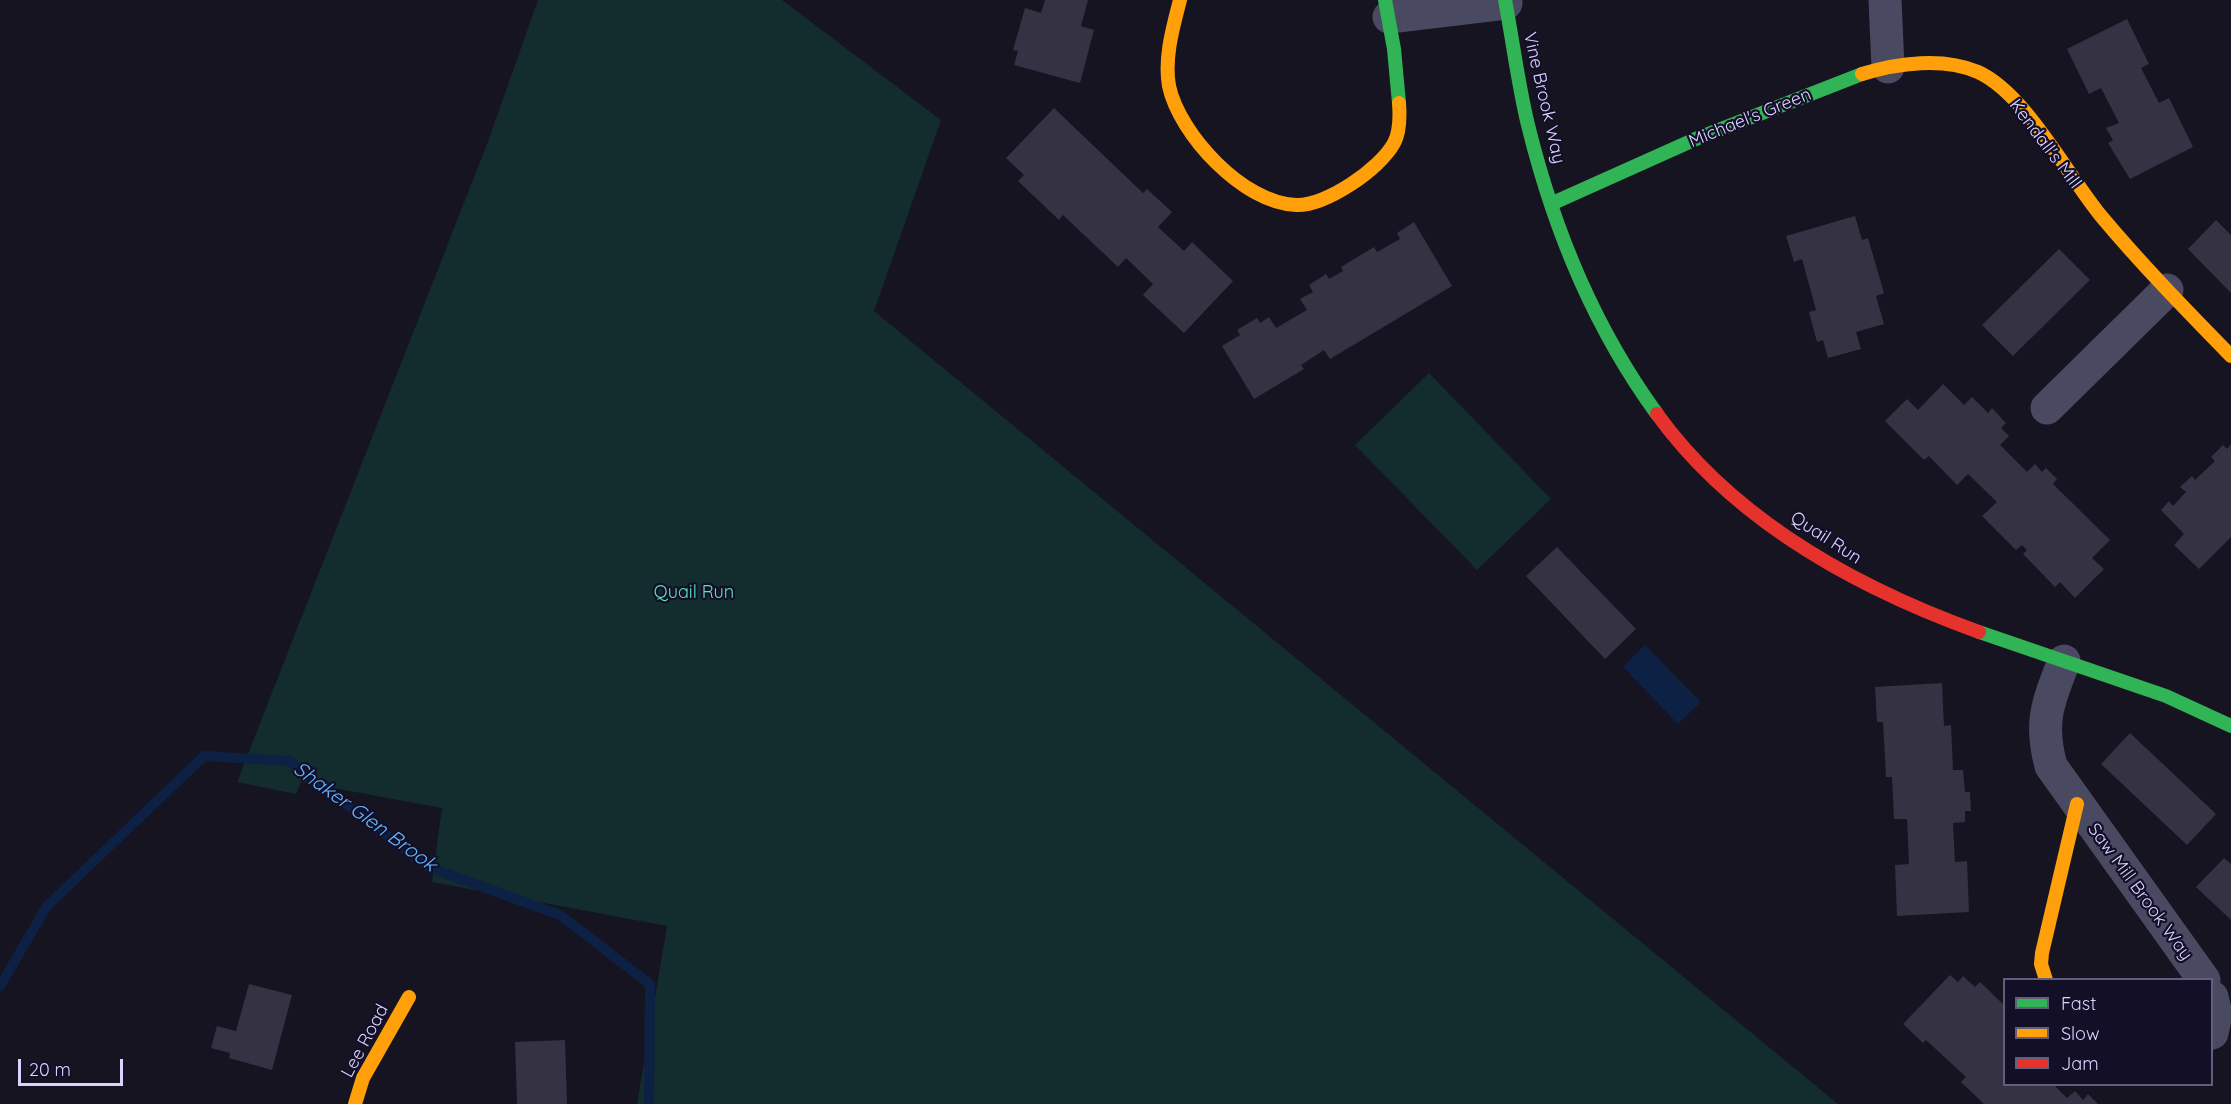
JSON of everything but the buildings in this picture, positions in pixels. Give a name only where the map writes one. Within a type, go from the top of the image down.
[{"type":"street","points":[[1180,0],[1172,30],[1168,62],[1169,85],[1178,113],[1197,140],[1220,163],[1262,197],[1281,204],[1311,203],[1332,194],[1365,173],[1390,150],[1397,135],[1399,101],[1387,9],[1506,2]]},
{"type":"street","points":[[1885,0],[1888,68]]},
{"type":"street","name":"Vine Brook Way","points":[[1506,2],[1528,126],[1553,202]]},
{"type":"street","name":"Kendall's Mill","points":[[1888,68],[1950,65],[1966,67],[1989,78],[2013,99],[2084,194],[2167,290],[2231,356]]},
{"type":"street","name":"Michael's Green","points":[[1553,202],[1725,126],[1833,85],[1888,68]]},
{"type":"street","name":"Quail Run","points":[[1553,202],[1568,248],[1589,294],[1614,345],[1644,395],[1683,446],[1728,492],[1788,536],[1872,587],[1943,619],[2175,700],[2212,715],[2231,726]]},
{"type":"street","points":[[2047,408],[2167,290]]},
{"type":"street","name":"Saw Mill Brook Way","points":[[2064,661],[2051,695],[2043,735],[2051,766],[2203,978]]},
{"type":"street","name":"Saw Mill Brook Way","points":[[2045,978],[2041,964],[2042,953],[2077,804]]},
{"type":"street","name":"Lee Road","points":[[355,1104],[363,1078],[409,996]]},
{"type":"street","points":[[2213,1004],[2216,1014],[2213,1025]]},
{"type":"green space","name":"Quail Run","points":[[538,0],[782,0],[941,120],[874,311],[1838,1104],[637,1104],[667,926],[432,882],[442,808],[301,782],[296,794],[237,782],[487,144]]},
{"type":"green space","points":[[1429,373],[1551,499],[1477,570],[1355,445]]},
{"type":"water","points":[[1645,645],[1701,702],[1678,724],[1623,667]]},
{"type":"waterway","name":"Shaker Glen Brook","points":[[0,986],[47,906],[204,756],[290,761],[428,867],[560,915],[650,984],[649,1104]]},
{"type":"traffic: fast","points":[[1385,0],[1394,49],[1399,103]]},
{"type":"traffic: fast","points":[[1505,0],[1528,125],[1563,239],[1614,347],[1657,414]]},
{"type":"traffic: fast","points":[[1553,203],[1698,138],[1862,74]]},
{"type":"traffic: fast","points":[[1979,632],[2166,696],[2231,726]]},
{"type":"traffic: slow","points":[[1180,0],[1170,43],[1168,65],[1169,86],[1175,105],[1186,125],[1217,163],[1236,180],[1256,193],[1276,202],[1308,204],[1336,193],[1351,184],[1377,164],[1394,143],[1398,129],[1399,103]]},
{"type":"traffic: slow","points":[[1862,74],[1920,63],[1950,64],[1978,72],[1995,83],[2029,116],[2101,216],[2165,288],[2231,356]]},
{"type":"traffic: slow","points":[[2045,978],[2041,964],[2042,953],[2077,804]]},
{"type":"traffic: slow","points":[[355,1104],[363,1078],[409,997]]},
{"type":"traffic: jam","points":[[1657,414],[1688,453],[1723,487],[1761,519],[1802,547],[1888,595],[1979,632]]}]
